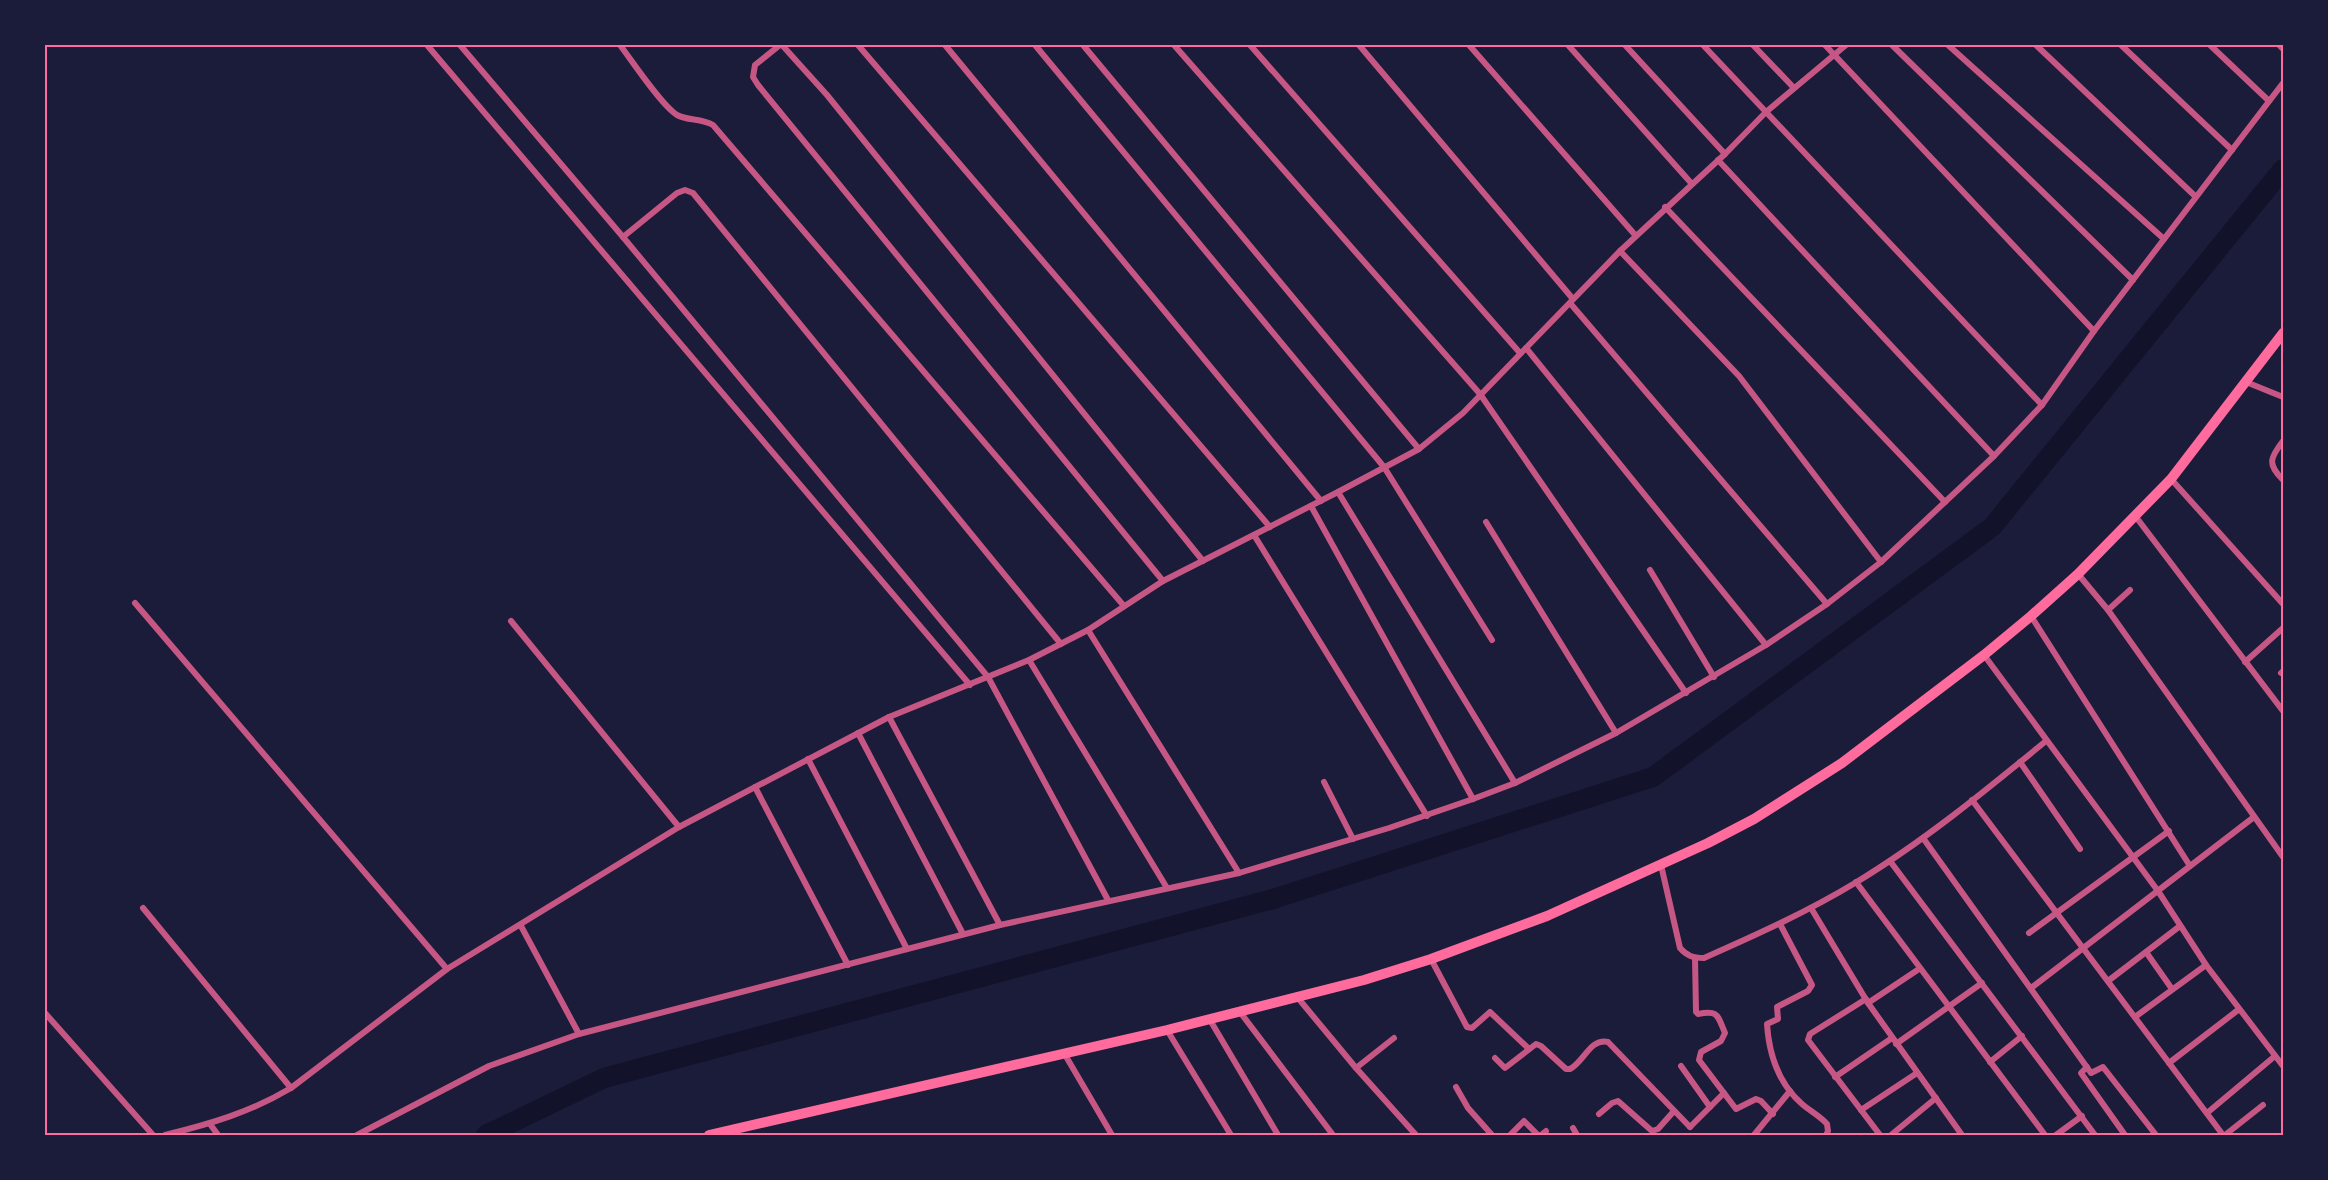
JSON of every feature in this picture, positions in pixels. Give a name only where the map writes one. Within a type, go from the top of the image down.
[{"type":"main road","points":[[709,1135],[1210,1020],[1298,998],[1431,959],[1547,916],[1745,824],[1799,792],[1859,750],[1984,655],[2078,574],[2171,479],[2283,333]]},
{"type":"street","points":[[427,45],[970,685]]},
{"type":"street","points":[[460,45],[623,237],[988,677],[1108,900]]},
{"type":"street","points":[[620,45],[669,108],[684,118],[701,120],[713,125],[1124,606]]},
{"type":"street","points":[[1163,581],[758,85],[753,77],[755,65],[781,45],[827,95],[1203,561]]},
{"type":"street","points":[[858,45],[1270,527]]},
{"type":"street","points":[[945,45],[1322,501]]},
{"type":"street","points":[[1035,45],[1384,466],[1492,640]]},
{"type":"street","points":[[1083,45],[1419,448]]},
{"type":"street","points":[[1174,45],[1480,394],[1686,693]]},
{"type":"street","points":[[1250,45],[1523,350],[1766,645]]},
{"type":"street","points":[[1359,45],[1827,604]]},
{"type":"street","points":[[1469,45],[1636,236]]},
{"type":"street","points":[[1568,45],[1692,184]]},
{"type":"street","points":[[1625,45],[1725,154]]},
{"type":"street","points":[[1703,45],[2042,405]]},
{"type":"street","points":[[1753,45],[1794,88]]},
{"type":"street","points":[[1825,45],[2094,331]]},
{"type":"street","points":[[165,1135],[210,1124],[263,1105],[291,1088],[447,969],[521,926],[679,827],[889,717],[1029,660],[1061,644],[1088,630],[1163,581],[1322,501],[1419,448],[1463,413],[1665,207],[1725,154],[1766,112],[1846,45]]},
{"type":"street","points":[[1892,45],[2133,280]]},
{"type":"street","points":[[1948,45],[2164,239]]},
{"type":"street","points":[[2036,45],[2196,197]]},
{"type":"street","points":[[2121,45],[2232,150]]},
{"type":"street","points":[[2210,45],[2269,101]]},
{"type":"street","points":[[2279,45],[2283,50]]},
{"type":"street","points":[[357,1135],[489,1066],[579,1034],[963,934],[1108,900],[1239,873],[1427,816],[1473,799],[1515,783],[1617,733],[1714,677],[1827,604],[1881,562],[1994,456],[2042,405],[2094,331],[2283,83]]},
{"type":"street","points":[[1718,160],[1994,456]]},
{"type":"street","points":[[623,237],[681,191],[693,193],[1061,644]]},
{"type":"street","points":[[1665,207],[1945,502]]},
{"type":"street","points":[[1620,251],[1739,376],[1881,562]]},
{"type":"street","points":[[2246,382],[2283,397]]},
{"type":"street","points":[[2283,441],[2275,451],[2272,464],[2274,471],[2283,480]]},
{"type":"street","points":[[2171,479],[2283,604]]},
{"type":"street","points":[[1338,492],[1515,783]]},
{"type":"street","points":[[1311,506],[1473,799]]},
{"type":"street","points":[[2136,517],[2283,711]]},
{"type":"street","points":[[1486,522],[1617,733]]},
{"type":"street","points":[[1254,535],[1427,816]]},
{"type":"street","points":[[1650,570],[1714,677]]},
{"type":"street","points":[[2078,574],[2108,610],[2283,857]]},
{"type":"street","points":[[2108,610],[2130,590]]},
{"type":"street","points":[[135,603],[447,969]]},
{"type":"street","points":[[2031,616],[2190,866]]},
{"type":"street","points":[[511,621],[679,827]]},
{"type":"street","points":[[2245,662],[2283,628]]},
{"type":"street","points":[[1088,630],[1239,873]]},
{"type":"street","points":[[1984,655],[2157,891],[2238,1010],[2283,1066]]},
{"type":"street","points":[[1029,660],[1167,888]]},
{"type":"street","points":[[889,717],[1000,925]]},
{"type":"street","points":[[858,733],[963,934]]},
{"type":"street","points":[[1661,865],[1680,948],[1686,955],[1704,958],[1811,908],[1890,861],[1923,838],[2046,741]]},
{"type":"street","points":[[808,759],[907,949]]},
{"type":"street","points":[[2020,762],[2080,849]]},
{"type":"street","points":[[1324,782],[1353,838]]},
{"type":"street","points":[[755,787],[848,965]]},
{"type":"street","points":[[1972,800],[2224,1135],[2263,1106]]},
{"type":"street","points":[[2031,988],[2254,817]]},
{"type":"street","points":[[2029,933],[2169,831]]},
{"type":"street","points":[[1923,838],[2087,1067],[2092,1073],[2103,1066],[2156,1135]]},
{"type":"street","points":[[1890,861],[2095,1135]]},
{"type":"street","points":[[1856,882],[2045,1135]]},
{"type":"street","points":[[143,908],[291,1088]]},
{"type":"street","points":[[1811,908],[1867,1001],[1960,1134]]},
{"type":"street","points":[[1780,924],[1812,985],[1808,991],[1778,1006],[1778,1019],[1767,1024],[1770,1050],[1777,1072],[1790,1091],[1827,1124],[1826,1135]]},
{"type":"street","points":[[521,926],[579,1034]]},
{"type":"street","points":[[2108,981],[2180,926]]},
{"type":"street","points":[[2146,952],[2172,989]]},
{"type":"street","points":[[1695,958],[1696,1012],[1698,1014],[1714,1012],[1717,1014],[1725,1033],[1721,1041],[1701,1052],[1699,1060],[1736,1109],[1756,1099],[1761,1101],[1773,1114]]},
{"type":"street","points":[[1431,959],[1467,1027],[1472,1028],[1490,1012],[1529,1049]]},
{"type":"street","points":[[2135,1017],[2206,965]]},
{"type":"street","points":[[1880,1135],[1809,1044],[1809,1037],[1919,969]]},
{"type":"street","points":[[1836,1077],[1982,983]]},
{"type":"street","points":[[1298,998],[1416,1135]]},
{"type":"street","points":[[2169,1063],[2238,1010]]},
{"type":"street","points":[[1240,1012],[1333,1135]]},
{"type":"street","points":[[45,1013],[153,1135]]},
{"type":"street","points":[[1210,1020],[1278,1135]]},
{"type":"street","points":[[1167,1030],[1231,1135]]},
{"type":"street","points":[[1990,1062],[2022,1036]]},
{"type":"street","points":[[1356,1068],[1395,1038]]},
{"type":"street","points":[[1495,1058],[1505,1068],[1534,1045],[1539,1045],[1566,1069],[1570,1069],[1595,1043],[1608,1042],[1690,1127],[1690,1135]]},
{"type":"street","points":[[1064,1053],[1113,1135]]},
{"type":"street","points":[[2207,1113],[2275,1056]]},
{"type":"street","points":[[1681,1066],[1710,1107]]},
{"type":"street","points":[[2087,1067],[2081,1073],[2125,1135]]},
{"type":"street","points":[[1861,1110],[1917,1073]]},
{"type":"street","points":[[1456,1087],[1468,1108],[1492,1135]]},
{"type":"street","points":[[1754,1135],[1790,1091]]},
{"type":"street","points":[[1690,1127],[1724,1093]]},
{"type":"street","points":[[1891,1135],[1936,1098]]},
{"type":"street","points":[[1599,1114],[1618,1101],[1652,1131],[1658,1129],[1674,1111]]},
{"type":"street","points":[[2056,1135],[2082,1116]]},
{"type":"street","points":[[1510,1135],[1524,1121],[1541,1134]]},
{"type":"street","points":[[210,1124],[218,1135]]},
{"type":"street","points":[[1573,1128],[1577,1135]]},
{"type":"waterway","points":[[486,1135],[604,1078],[1273,899],[1653,777],[1992,527],[2283,169]]}]
